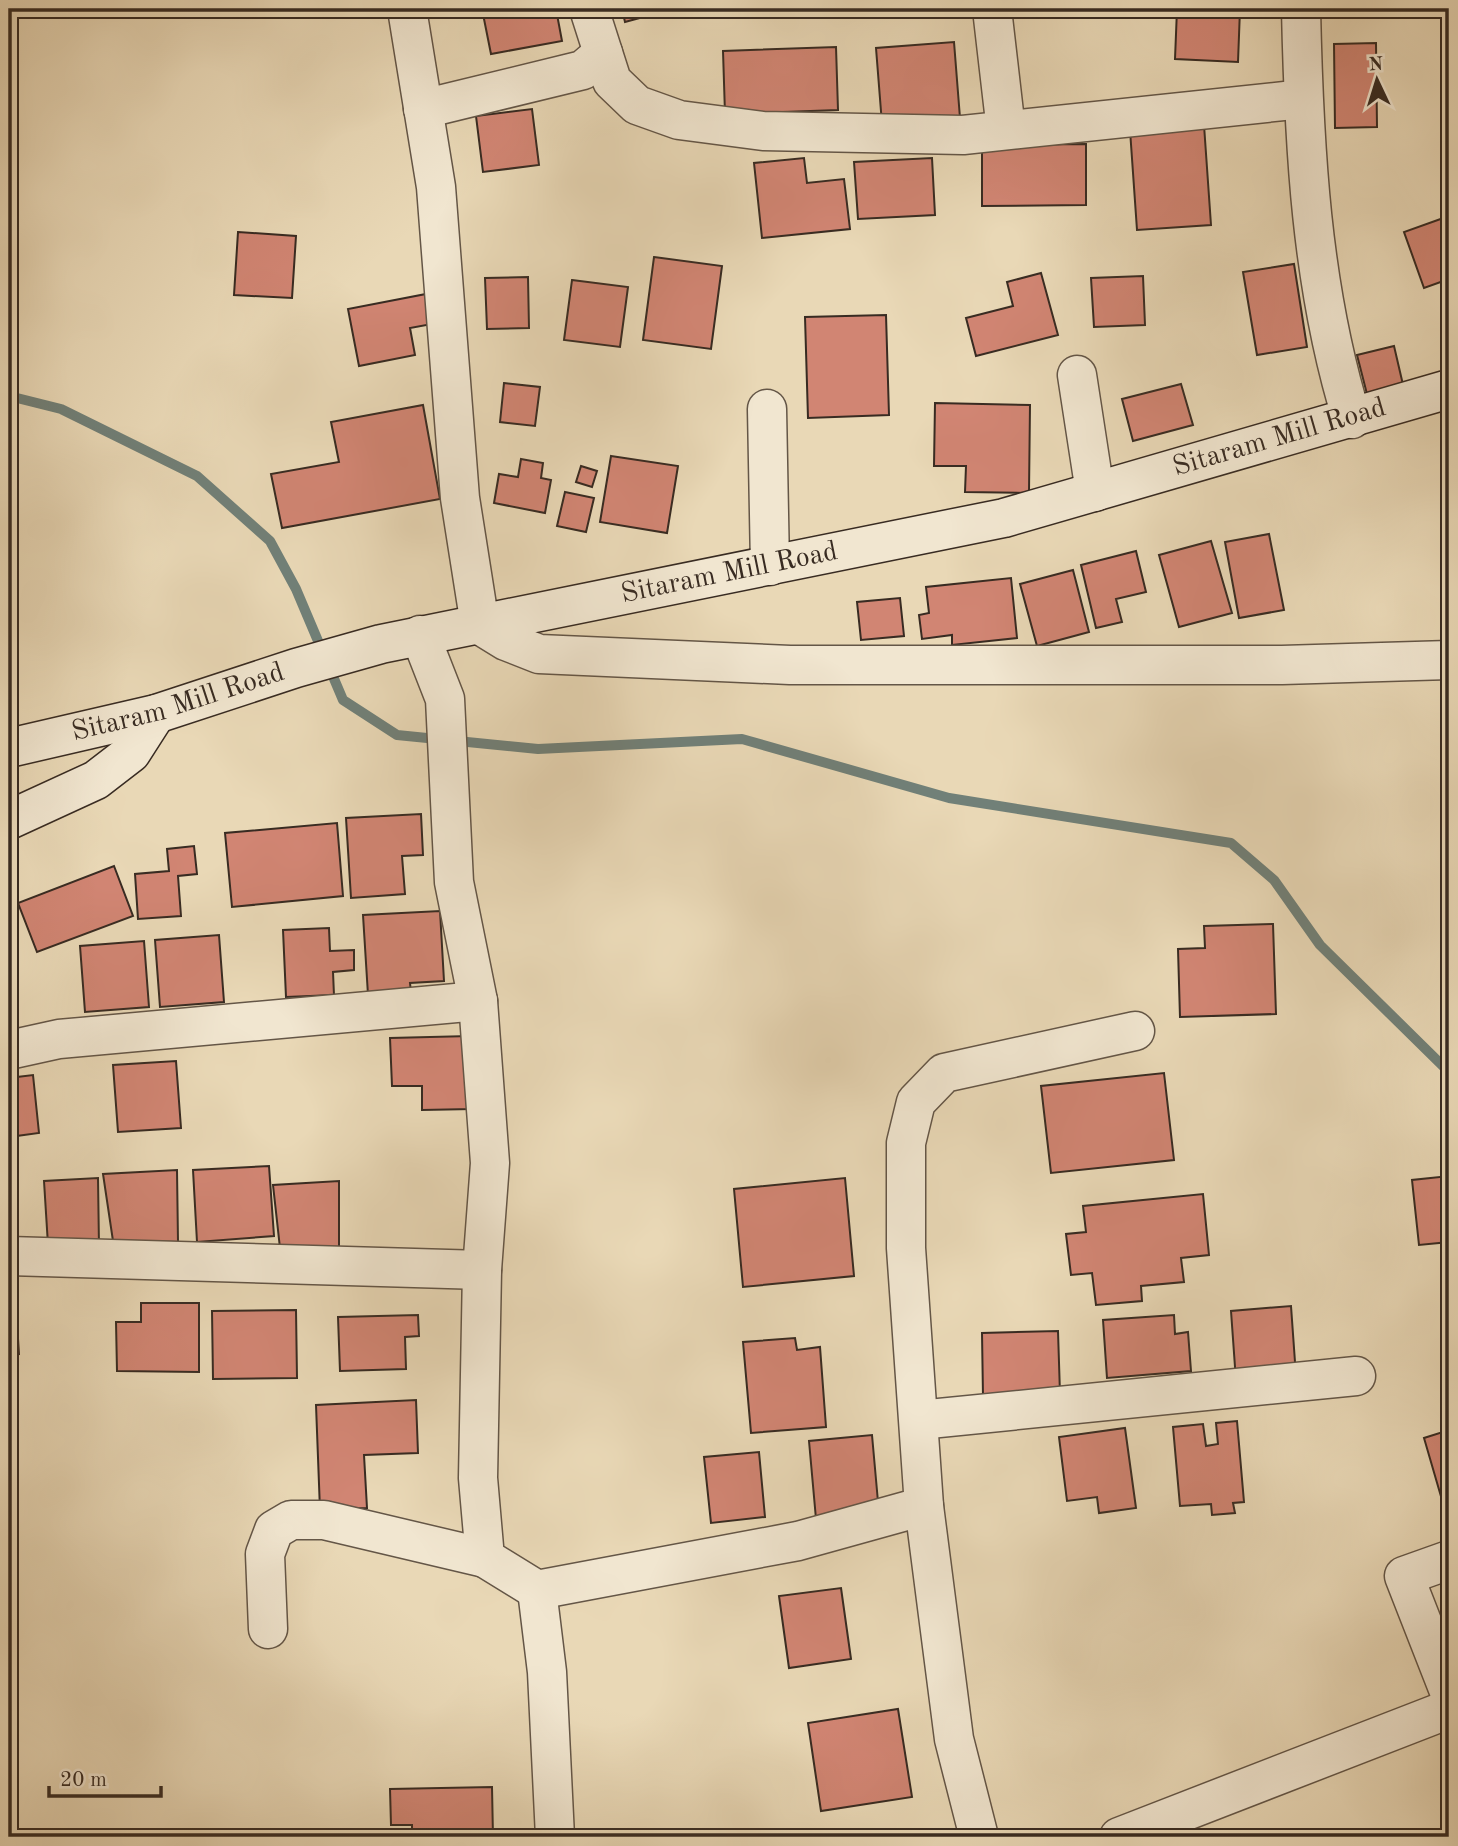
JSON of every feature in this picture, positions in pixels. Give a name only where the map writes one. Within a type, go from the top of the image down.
[{"type":"street","points":[[408,9],[436,187],[460,498],[480,625],[506,641],[539,654],[790,665],[1282,665],[1449,660]]},
{"type":"street","points":[[589,9],[612,81],[637,106],[679,120],[763,131],[963,135],[1303,99]]},
{"type":"street","points":[[992,9],[1006,130]]},
{"type":"street","points":[[1301,9],[1303,99],[1322,290],[1338,373],[1352,419]]},
{"type":"street","points":[[423,109],[583,70],[603,53]]},
{"type":"street","points":[[1077,375],[1095,492]]},
{"type":"street","name":"Sitaram Mill Road","points":[[9,748],[156,715],[296,668],[381,644],[1004,518],[1449,390]]},
{"type":"street","points":[[767,409],[770,566]]},
{"type":"street","points":[[420,635],[445,699],[454,882],[478,1001],[490,1163],[482,1270],[478,1478],[485,1558]]},
{"type":"street","points":[[9,820],[96,780],[131,753],[156,715]]},
{"type":"street","points":[[9,1050],[59,1039],[478,1001]]},
{"type":"street","points":[[979,1837],[954,1739],[924,1506],[906,1235],[906,1143],[916,1102],[944,1073],[1135,1031]]},
{"type":"street","points":[[9,1256],[482,1270]]},
{"type":"street","points":[[919,1420],[1356,1376]]},
{"type":"street","points":[[268,1629],[265,1554],[274,1530],[291,1520],[324,1520],[485,1558],[537,1590],[798,1541],[924,1506]]},
{"type":"street","points":[[1449,1560],[1404,1576],[1449,1691]]},
{"type":"street","points":[[537,1590],[547,1672],[555,1837]]},
{"type":"street","points":[[1119,1837],[1444,1711],[1449,1705]]},
{"type":"building","points":[[482,9],[556,9],[562,41],[491,54]]},
{"type":"building","points":[[622,9],[673,9],[625,22]]},
{"type":"building","points":[[1177,9],[1240,9],[1238,62],[1175,59]]},
{"type":"building","points":[[954,42],[960,118],[882,124],[876,48]]},
{"type":"building","points":[[1376,43],[1377,127],[1335,128],[1334,44]]},
{"type":"building","points":[[836,47],[838,110],[725,114],[723,51]]},
{"type":"building","points":[[532,109],[539,165],[483,172],[476,116]]},
{"type":"building","points":[[1204,125],[1211,225],[1137,230],[1130,130]]},
{"type":"building","points":[[1086,144],[1086,205],[982,206],[982,145]]},
{"type":"building","points":[[804,158],[807,183],[844,179],[850,229],[762,238],[754,163]]},
{"type":"building","points":[[932,158],[935,215],[858,219],[854,162]]},
{"type":"building","points":[[1449,216],[1449,279],[1424,288],[1404,232]]},
{"type":"building","points":[[238,232],[296,236],[292,298],[234,295]]},
{"type":"building","points":[[654,257],[722,266],[711,349],[643,340]]},
{"type":"building","points":[[1294,264],[1307,347],[1257,355],[1243,272]]},
{"type":"building","points":[[1041,273],[1058,335],[976,356],[966,318],[1013,306],[1007,282]]},
{"type":"building","points":[[1143,276],[1145,325],[1094,327],[1091,278]]},
{"type":"building","points":[[528,277],[529,328],[487,329],[485,278]]},
{"type":"building","points":[[572,280],[628,287],[620,347],[564,340]]},
{"type":"building","points":[[426,294],[432,324],[410,328],[415,355],[359,366],[348,309]]},
{"type":"building","points":[[886,315],[889,415],[808,418],[805,317]]},
{"type":"building","points":[[1394,346],[1404,389],[1368,398],[1357,355]]},
{"type":"building","points":[[504,383],[540,387],[535,426],[500,422]]},
{"type":"building","points":[[1181,384],[1193,425],[1133,441],[1122,399]]},
{"type":"building","points":[[935,403],[1030,405],[1029,493],[965,492],[966,466],[934,466]]},
{"type":"building","points":[[423,405],[440,499],[282,528],[271,474],[339,462],[331,422]]},
{"type":"building","points":[[611,456],[678,466],[667,533],[600,522]]},
{"type":"building","points":[[521,459],[543,463],[541,478],[551,480],[545,513],[494,503],[499,474],[518,477]]},
{"type":"building","points":[[581,466],[597,471],[592,487],[576,482]]},
{"type":"building","points":[[565,492],[594,498],[586,532],[557,526]]},
{"type":"building","points":[[1269,534],[1284,610],[1239,618],[1225,542]]},
{"type":"building","points":[[1211,541],[1232,613],[1179,627],[1159,555]]},
{"type":"building","points":[[1136,551],[1146,592],[1116,599],[1122,622],[1096,628],[1081,565]]},
{"type":"building","points":[[1073,570],[1089,632],[1037,646],[1020,584]]},
{"type":"building","points":[[1011,578],[1017,638],[952,645],[952,635],[922,639],[919,615],[929,613],[926,587]]},
{"type":"building","points":[[900,598],[904,636],[861,640],[857,602]]},
{"type":"building","points":[[421,814],[423,855],[402,856],[405,894],[351,898],[346,818]]},
{"type":"building","points":[[337,823],[343,896],[232,907],[225,833]]},
{"type":"building","points":[[194,846],[197,874],[178,876],[181,916],[138,919],[135,874],[169,871],[167,849]]},
{"type":"building","points":[[114,866],[133,916],[37,952],[18,903]]},
{"type":"building","points":[[440,911],[444,981],[410,983],[411,992],[368,995],[363,915]]},
{"type":"building","points":[[1273,924],[1276,1014],[1180,1017],[1178,949],[1205,948],[1204,926]]},
{"type":"building","points":[[329,928],[330,951],[354,950],[354,970],[333,972],[334,995],[286,997],[283,930]]},
{"type":"building","points":[[219,935],[224,1002],[160,1007],[155,940]]},
{"type":"building","points":[[144,941],[149,1007],[85,1012],[80,946]]},
{"type":"building","points":[[470,1036],[472,1109],[422,1110],[422,1086],[392,1086],[390,1038]]},
{"type":"building","points":[[176,1061],[181,1128],[118,1132],[113,1065]]},
{"type":"building","points":[[1164,1073],[1174,1160],[1051,1173],[1041,1086]]},
{"type":"building","points":[[33,1075],[39,1133],[9,1137],[9,1078]]},
{"type":"building","points":[[269,1166],[274,1236],[197,1242],[193,1170]]},
{"type":"building","points":[[177,1170],[178,1242],[113,1241],[103,1174]]},
{"type":"building","points":[[1449,1176],[1449,1242],[1419,1245],[1412,1180]]},
{"type":"building","points":[[98,1178],[99,1247],[48,1245],[44,1181]]},
{"type":"building","points":[[845,1178],[854,1276],[743,1287],[734,1189]]},
{"type":"building","points":[[339,1181],[339,1249],[280,1248],[273,1185]]},
{"type":"building","points":[[1203,1194],[1209,1255],[1181,1258],[1184,1282],[1141,1286],[1142,1301],[1096,1305],[1092,1273],[1071,1275],[1066,1234],[1086,1232],[1083,1206]]},
{"type":"building","points":[[15,1293],[19,1354],[9,1355],[9,1294]]},
{"type":"building","points":[[141,1303],[199,1303],[199,1372],[117,1371],[116,1322],[141,1322]]},
{"type":"building","points":[[1291,1306],[1296,1376],[1236,1381],[1231,1311]]},
{"type":"building","points":[[296,1310],[297,1378],[213,1379],[212,1311]]},
{"type":"building","points":[[418,1315],[419,1336],[405,1337],[406,1369],[340,1371],[338,1317]]},
{"type":"building","points":[[1174,1315],[1175,1334],[1188,1332],[1191,1371],[1107,1378],[1103,1320]]},
{"type":"building","points":[[1058,1331],[1060,1394],[983,1397],[982,1333]]},
{"type":"building","points":[[795,1338],[797,1350],[820,1347],[826,1427],[751,1433],[743,1342]]},
{"type":"building","points":[[416,1400],[418,1453],[364,1455],[367,1508],[320,1510],[316,1405]]},
{"type":"building","points":[[1237,1421],[1244,1502],[1233,1503],[1235,1513],[1212,1515],[1211,1504],[1180,1506],[1173,1427],[1203,1424],[1206,1446],[1218,1444],[1216,1423]]},
{"type":"building","points":[[1125,1428],[1136,1508],[1099,1513],[1097,1497],[1067,1501],[1059,1437]]},
{"type":"building","points":[[1449,1430],[1449,1524],[1424,1438]]},
{"type":"building","points":[[872,1435],[879,1513],[816,1519],[809,1441]]},
{"type":"building","points":[[759,1452],[765,1517],[711,1523],[704,1457]]},
{"type":"building","points":[[841,1588],[851,1659],[789,1668],[779,1596]]},
{"type":"building","points":[[898,1709],[912,1797],[821,1811],[808,1723]]},
{"type":"building","points":[[492,1787],[493,1837],[412,1837],[412,1825],[391,1825],[390,1789]]},
{"type":"waterway","points":[[9,396],[61,409],[197,476],[270,541],[296,589],[343,700],[397,735],[538,749],[742,739],[949,798],[1231,843],[1274,880],[1320,945],[1449,1072]]}]
